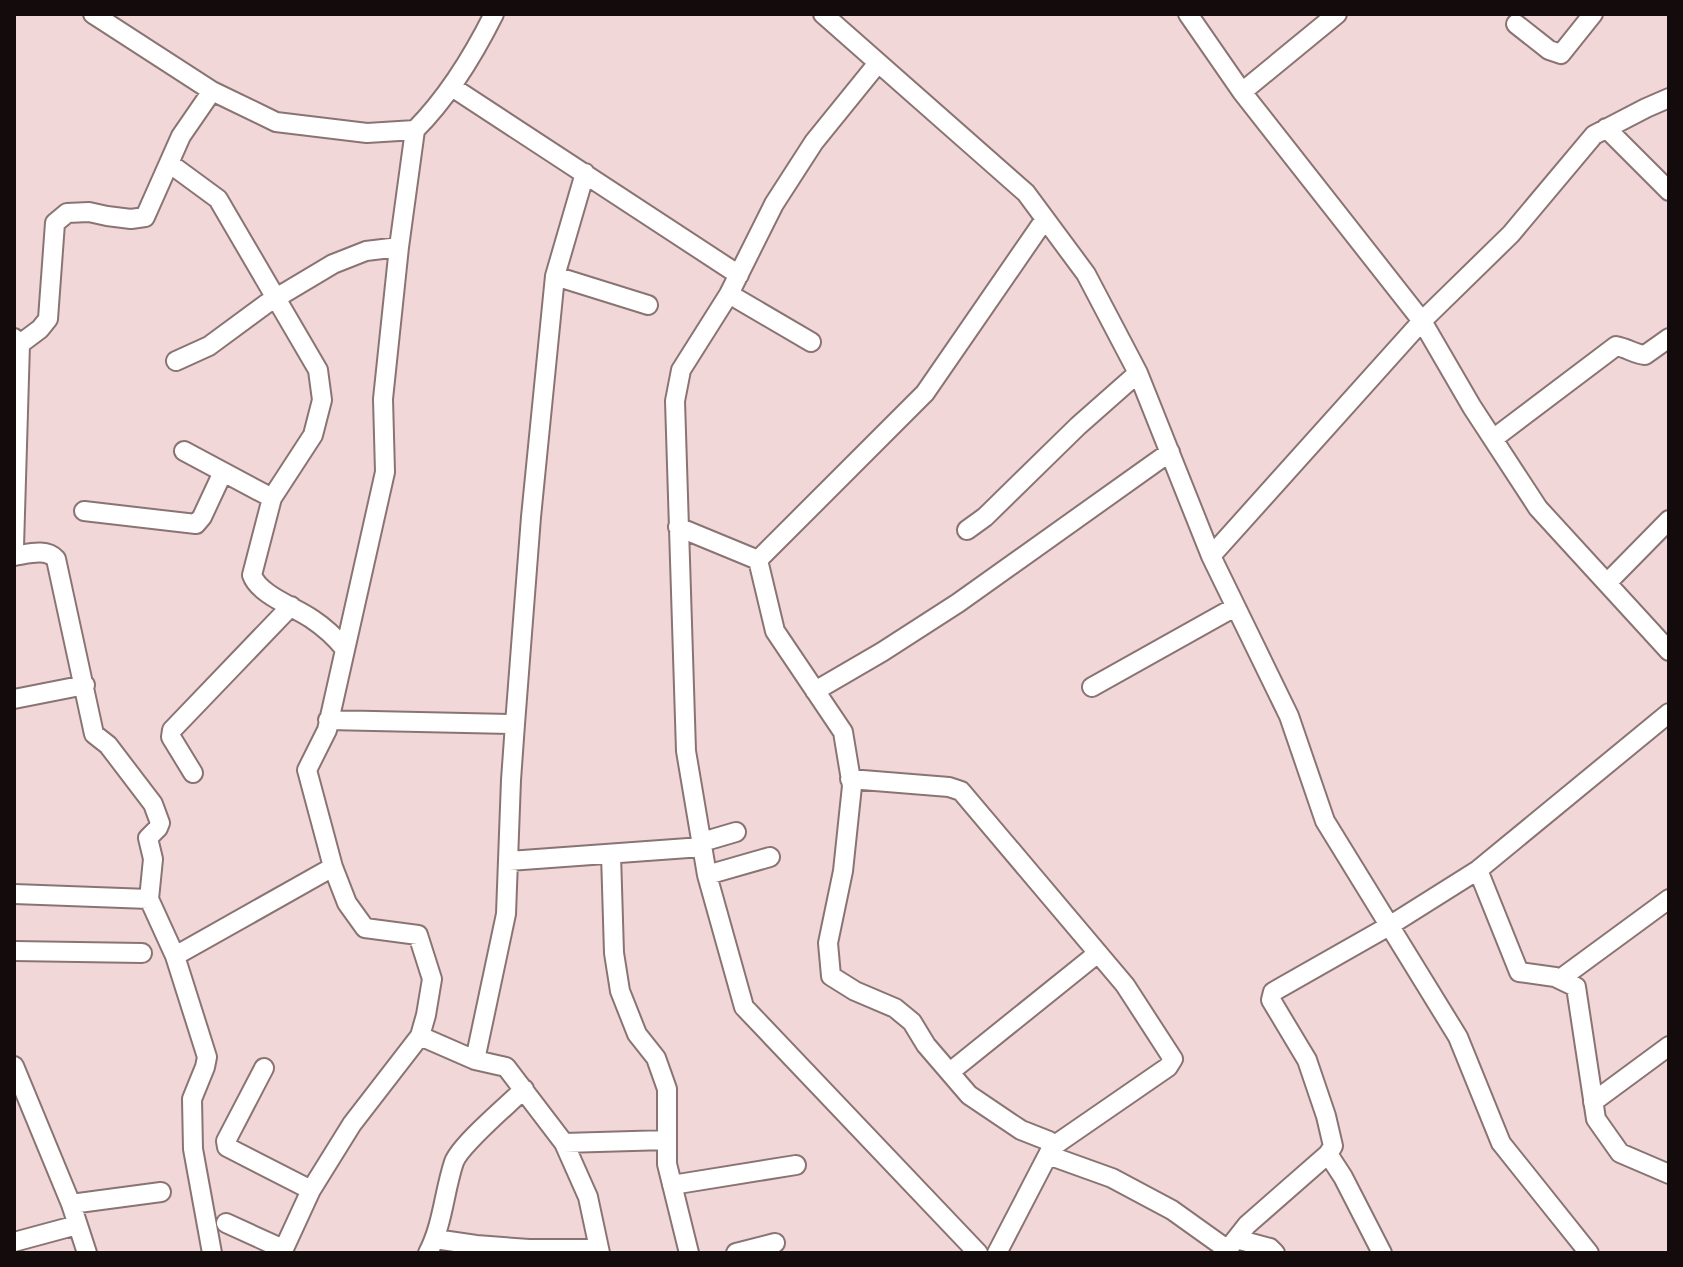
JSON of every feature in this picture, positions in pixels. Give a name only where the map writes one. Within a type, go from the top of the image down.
[{"type":"street","points":[[93,14],[212,91],[276,122],[367,133],[415,130]]},
{"type":"street","points":[[226,1223],[282,1251],[311,1190],[352,1124],[420,1036],[426,1015],[432,979],[418,935],[365,928],[347,903],[333,867],[307,770],[327,730],[385,472],[383,399],[415,130],[452,87],[494,14]]},
{"type":"street","points":[[823,14],[1026,193],[1086,274],[1138,373],[1211,556],[1289,716],[1325,821],[1458,1037],[1501,1143],[1589,1253]]},
{"type":"street","points":[[1188,14],[1242,92],[1422,321],[1538,508],[1669,651]]},
{"type":"street","points":[[1242,92],[1337,14]]},
{"type":"street","points":[[1516,24],[1549,50],[1561,54],[1593,14]]},
{"type":"street","points":[[878,63],[814,142],[774,204],[729,294],[681,370],[675,401],[686,751],[707,875],[744,1007],[978,1253]]},
{"type":"street","points":[[452,87],[739,275]]},
{"type":"street","points":[[14,547],[17,341],[40,329],[48,319],[55,223],[67,213],[89,212],[131,219],[145,217],[181,136],[212,91]]},
{"type":"street","points":[[1211,556],[1422,321],[1511,234],[1594,135],[1669,98]]},
{"type":"street","points":[[1606,128],[1669,191]]},
{"type":"street","points":[[169,163],[218,199],[318,370],[322,400],[313,435],[272,498],[252,575],[254,583],[262,590],[311,618],[344,648]]},
{"type":"street","points":[[475,1060],[506,914],[515,724],[531,517],[555,276],[585,173]]},
{"type":"street","points":[[758,560],[925,393],[1045,219]]},
{"type":"street","points":[[176,361],[209,346],[276,297],[333,264],[366,251],[399,247]]},
{"type":"street","points":[[555,276],[648,305]]},
{"type":"street","points":[[729,294],[811,342]]},
{"type":"street","points":[[1493,439],[1616,346],[1645,355],[1669,338]]},
{"type":"street","points":[[967,530],[985,517],[1078,426],[1138,373]]},
{"type":"street","points":[[184,451],[272,498]]},
{"type":"street","points":[[815,691],[958,603],[1170,452]]},
{"type":"street","points":[[84,511],[196,524],[223,472]]},
{"type":"street","points":[[1607,583],[1669,520]]},
{"type":"street","points":[[678,527],[758,560]]},
{"type":"street","points":[[14,556],[54,555],[94,734],[108,745],[153,804],[160,823],[148,838],[153,859],[149,899],[175,956],[207,1057],[192,1099],[193,1149],[212,1253]]},
{"type":"street","points":[[758,560],[775,631],[843,732],[852,786],[843,871],[828,943],[831,976],[855,991],[895,1008],[912,1022],[926,1045],[969,1095],[1021,1130],[1049,1141],[1050,1151]]},
{"type":"street","points":[[193,773],[171,737],[172,730],[291,606]]},
{"type":"street","points":[[1092,687],[1235,607]]},
{"type":"street","points":[[14,699],[85,685]]},
{"type":"street","points":[[1230,1247],[1247,1225],[1328,1154],[1333,1146],[1307,1060],[1271,1000],[1273,992],[1389,926],[1478,870],[1669,713]]},
{"type":"street","points":[[328,720],[515,724]]},
{"type":"street","points":[[850,779],[949,787],[961,791],[1125,985],[1173,1059],[1168,1067],[1050,1151],[997,1253]]},
{"type":"street","points":[[509,861],[702,845],[736,832]]},
{"type":"street","points":[[611,854],[614,953],[620,991],[637,1034],[656,1058],[667,1089],[667,1164],[689,1253]]},
{"type":"street","points":[[707,875],[770,857]]},
{"type":"street","points":[[175,956],[333,867]]},
{"type":"street","points":[[1478,870],[1519,972],[1555,977],[1576,987],[1596,1119],[1620,1153],[1669,1174]]},
{"type":"street","points":[[14,894],[149,899]]},
{"type":"street","points":[[1560,979],[1669,899]]},
{"type":"street","points":[[14,951],[142,953]]},
{"type":"street","points":[[950,1072],[1098,953]]},
{"type":"street","points":[[420,1036],[475,1060],[506,1067],[524,1089],[564,1143],[588,1197],[600,1251],[432,1246],[455,1160],[464,1147],[524,1089]]},
{"type":"street","points":[[1593,1102],[1669,1046]]},
{"type":"street","points":[[14,1066],[19,1092],[71,1204],[87,1253]]},
{"type":"street","points":[[264,1068],[226,1141],[227,1147],[311,1190]]},
{"type":"street","points":[[564,1143],[667,1140]]},
{"type":"street","points":[[1050,1151],[1112,1178],[1172,1210],[1230,1247],[1270,1248],[1275,1253]]},
{"type":"street","points":[[1328,1154],[1382,1253]]},
{"type":"street","points":[[672,1185],[796,1165]]},
{"type":"street","points":[[71,1204],[161,1192]]},
{"type":"street","points":[[14,1242],[77,1225]]},
{"type":"street","points":[[736,1253],[775,1243]]}]
